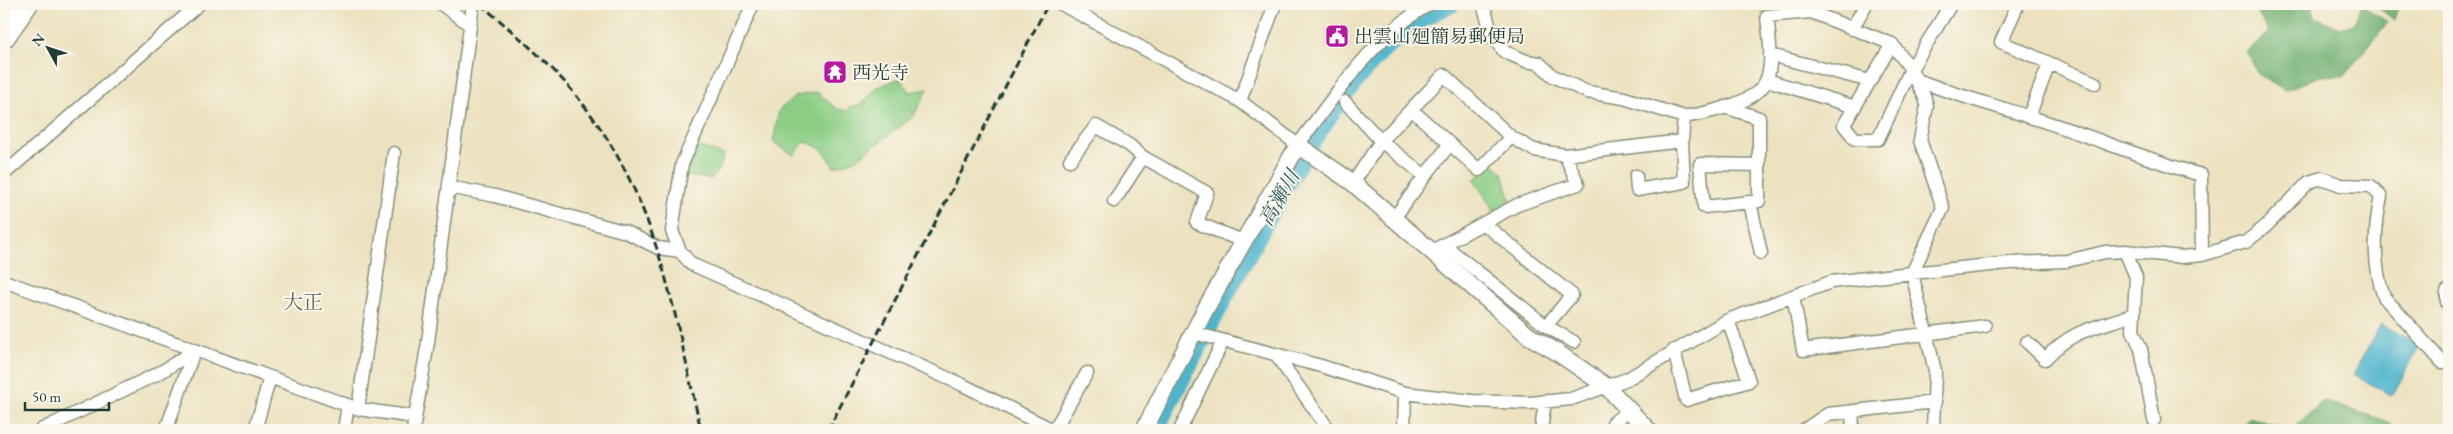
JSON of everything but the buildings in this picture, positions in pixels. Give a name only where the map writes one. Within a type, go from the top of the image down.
[{"type":"highway","points":[[4,37],[27,4]]},
{"type":"street","points":[[4,11],[9,4]]},
{"type":"street","points":[[4,174],[199,4]]},
{"type":"street","points":[[441,4],[469,24]]},
{"type":"street","points":[[4,281],[353,407],[414,424],[449,187],[473,4]]},
{"type":"street","points":[[753,4],[682,164],[672,231],[680,251],[691,264],[963,384],[1053,430],[1087,373]]},
{"type":"street","points":[[1061,4],[1240,101],[1298,145],[1353,183],[1394,218],[1546,326],[1574,342]]},
{"type":"street","points":[[1240,101],[1274,4]]},
{"type":"street","points":[[1144,430],[1243,241],[1298,145],[1359,65],[1408,16],[1430,4]]},
{"type":"street","points":[[1483,4],[1493,38],[1505,52],[1526,61],[1539,63],[1553,76],[1588,92],[1624,98],[1684,117],[1738,104],[1762,87],[1767,80],[1770,55],[1767,16],[1814,8],[1852,28],[1892,44],[1913,74],[1927,106],[1920,140],[1943,208],[1912,273],[1936,371],[1936,402],[1933,430]]},
{"type":"street","points":[[1852,28],[1866,4]]},
{"type":"street","points":[[1892,44],[1844,125],[1855,139],[1878,139],[1951,4]]},
{"type":"street","points":[[2018,4],[2001,42],[2095,83]]},
{"type":"street","points":[[1770,55],[1870,82]]},
{"type":"street","points":[[2029,116],[2049,64]]},
{"type":"street","points":[[1913,74],[1941,90],[2029,116],[2145,159],[2201,176],[2202,255]]},
{"type":"street","points":[[1353,183],[1381,140],[1444,75],[1511,137],[1534,150],[1565,155],[1682,141]]},
{"type":"street","points":[[1767,80],[1855,108]]},
{"type":"street","points":[[1345,102],[1381,140],[1425,176]]},
{"type":"street","points":[[1725,108],[1758,118],[1759,165],[1759,201],[1704,207],[1700,164],[1759,165]]},
{"type":"street","points":[[1412,110],[1479,170],[1511,137]]},
{"type":"street","points":[[1636,176],[1637,190],[1684,182],[1682,141],[1684,117]]},
{"type":"street","points":[[1070,160],[1096,126],[1129,145],[1143,157],[1207,193],[1197,222],[1243,241]]},
{"type":"street","points":[[1394,218],[1450,144]]},
{"type":"street","points":[[344,430],[353,407],[394,153]]},
{"type":"street","points":[[1438,248],[1517,205],[1578,184],[1565,155]]},
{"type":"street","points":[[1114,201],[1143,157]]},
{"type":"street","points":[[1194,333],[1321,366],[1404,392],[1472,401],[1545,402],[1571,399],[1627,379],[1728,320],[1831,282],[2010,263],[2067,261],[2105,252],[2125,251],[2182,257],[2202,255],[2246,242],[2266,226],[2309,182],[2322,178],[2341,185],[2371,186],[2381,197],[2376,222],[2379,284],[2384,297],[2442,362],[2449,361]]},
{"type":"street","points":[[449,187],[495,196],[626,232],[658,248],[680,251]]},
{"type":"street","points":[[1750,202],[1762,253]]},
{"type":"street","points":[[1482,223],[1572,294],[1546,326]]},
{"type":"street","points":[[1438,248],[1529,336],[1606,386],[1648,430]]},
{"type":"street","points":[[2125,251],[2136,277],[2132,315],[2133,331],[2141,349],[2154,420]]},
{"type":"street","points":[[2449,292],[2449,302]]},
{"type":"street","points":[[1793,296],[1803,350],[1985,326]]},
{"type":"street","points":[[2027,342],[2045,359],[2059,343],[2072,335],[2132,315]]},
{"type":"street","points":[[1674,350],[1686,400],[1749,381],[1728,320]]},
{"type":"street","points":[[1180,430],[1223,341]]},
{"type":"street","points":[[41,430],[162,372],[194,351]]},
{"type":"street","points":[[166,430],[194,351]]},
{"type":"street","points":[[1276,355],[1329,430]]},
{"type":"street","points":[[255,430],[270,377]]},
{"type":"street","points":[[1404,392],[1404,430]]},
{"type":"street","points":[[1541,430],[1545,402]]},
{"type":"street","points":[[1804,430],[1828,414],[1936,402]]},
{"type":"street","points":[[1612,430],[1613,423],[1629,410]]},
{"type":"street","points":[[1852,412],[1853,430]]},
{"type":"street","points":[[71,430],[75,414]]},
{"type":"green space","points":[[1761,4],[1811,4],[1808,8],[1762,12]]},
{"type":"green space","points":[[2247,4],[2312,4],[2315,17],[2340,28],[2354,24],[2361,5],[2388,22],[2344,76],[2323,75],[2285,90],[2258,74],[2247,52],[2269,33],[2257,12]]},
{"type":"green space","points":[[2374,4],[2399,4],[2394,20]]},
{"type":"green space","points":[[900,78],[910,92],[928,89],[913,117],[855,160],[834,167],[825,153],[814,145],[804,142],[794,155],[773,142],[779,110],[796,96],[817,92],[837,109],[848,111],[851,106],[861,105],[876,88]]},
{"type":"green space","points":[[695,145],[724,155],[720,168],[711,179],[684,176]]},
{"type":"green space","points":[[1492,163],[1503,173],[1511,202],[1495,212],[1474,180]]},
{"type":"green space","points":[[2323,401],[2378,418],[2402,430],[2291,430]]},
{"type":"green space","points":[[2250,417],[2290,430],[2239,430]]},
{"type":"water","points":[[2381,324],[2420,345],[2392,396],[2353,374]]},
{"type":"waterway","name":"高瀬川","points":[[1154,430],[1212,318],[1286,183],[1332,110],[1358,76],[1386,46],[1417,21],[1450,4]]},
{"type":"railway","points":[[480,4],[537,54],[569,87],[599,126],[623,166],[642,207],[657,249],[681,338],[701,430]]},
{"type":"railway","points":[[828,430],[1048,4]]},
{"type":"place","name":"出雲山廻簡易郵便局","points":[[1337,36]]},
{"type":"place","name":"西光寺","points":[[835,72]]},
{"type":"district","name":"大正","points":[[303,302]]}]
